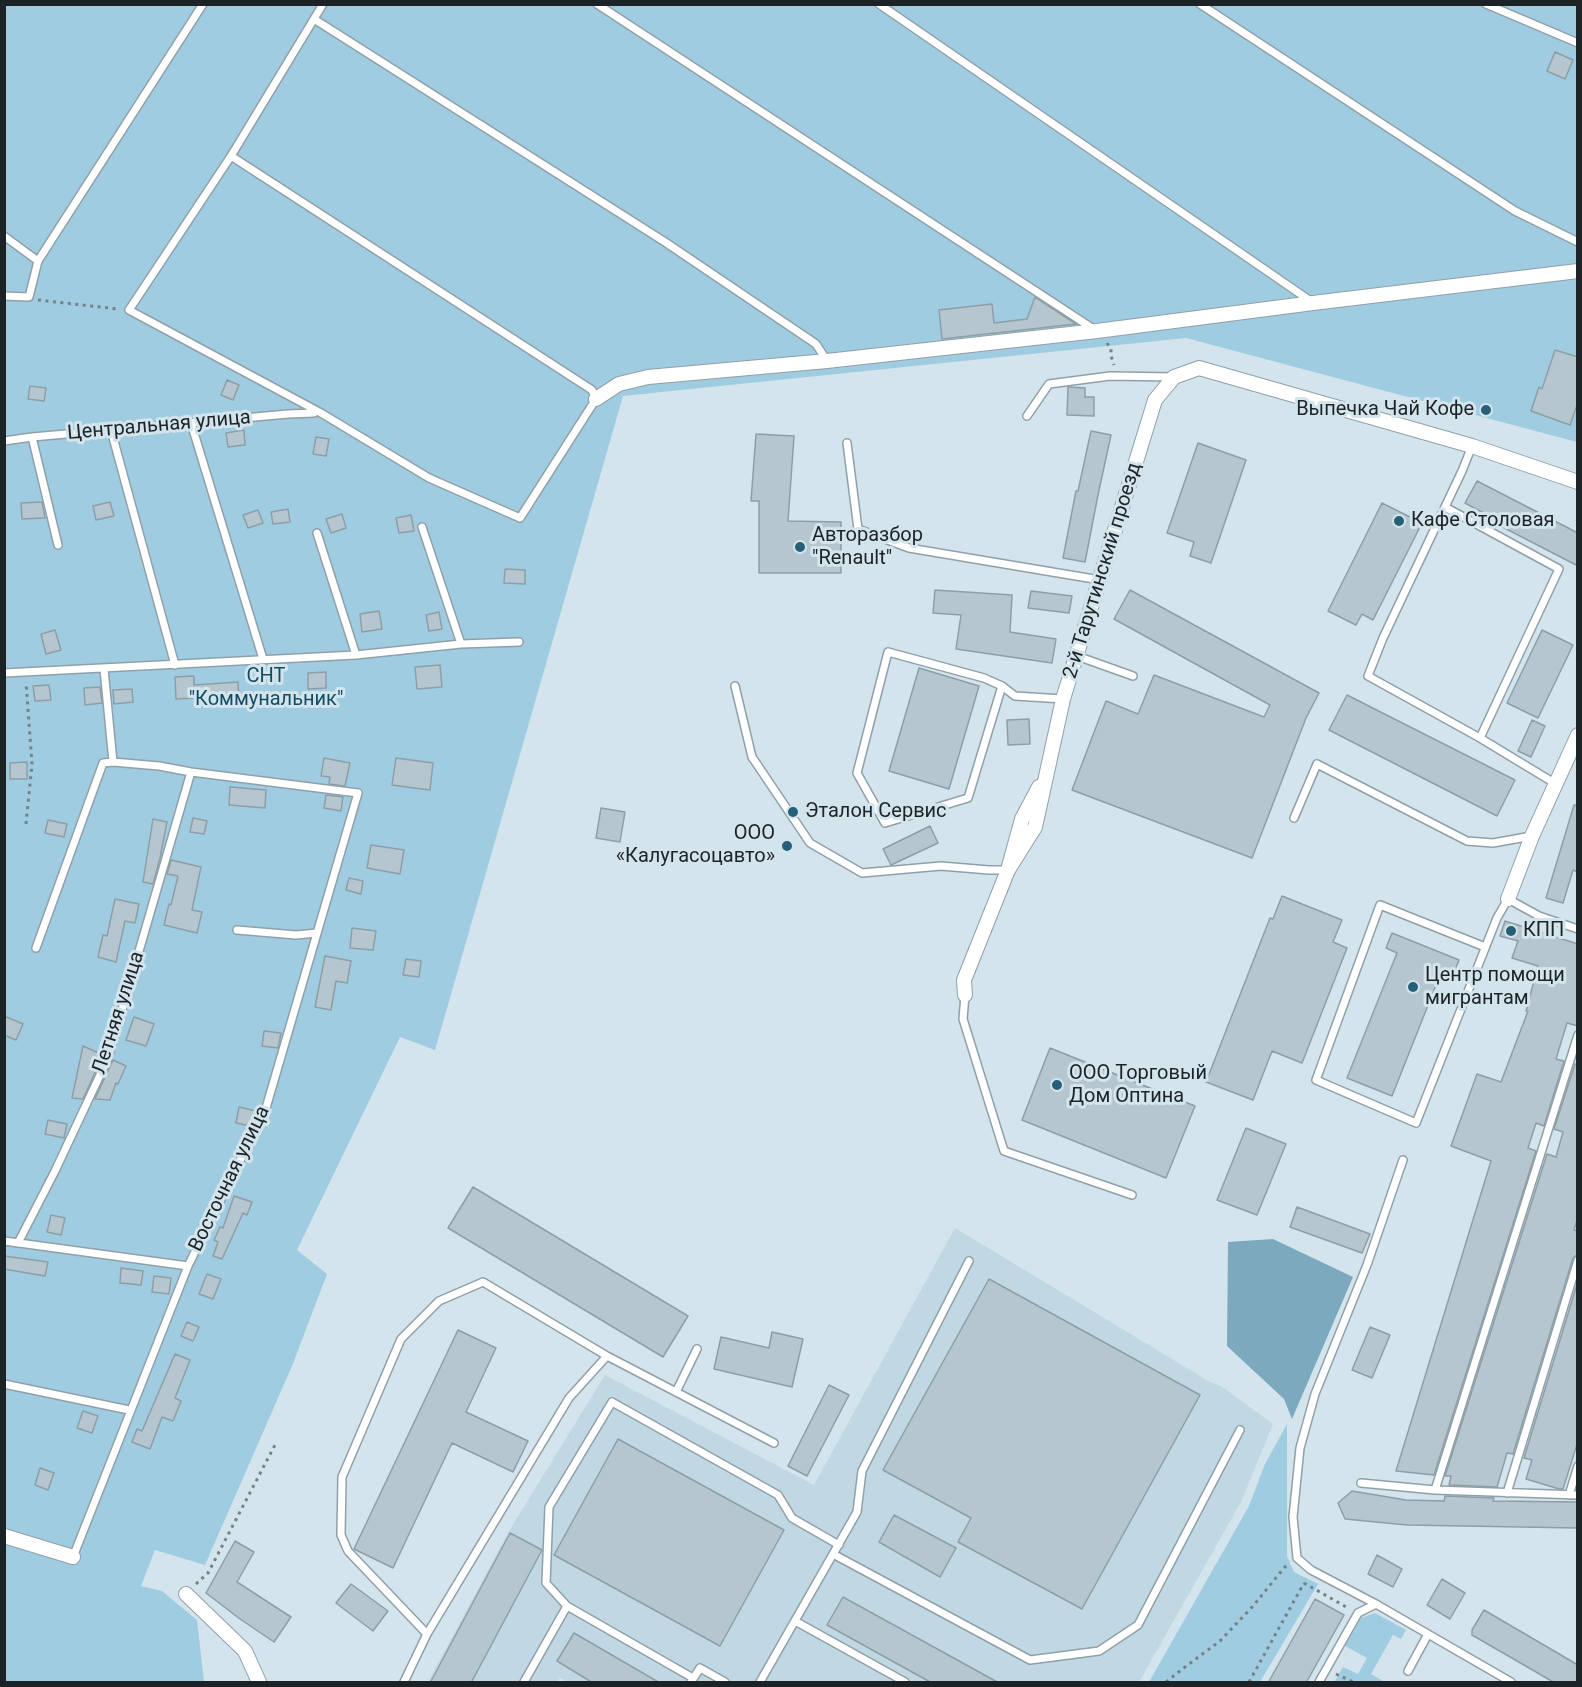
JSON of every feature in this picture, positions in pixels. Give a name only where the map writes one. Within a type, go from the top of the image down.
[{"type":"street","points":[[596,399],[619,384],[648,377],[827,361],[1097,331],[1578,271]]},
{"type":"street","points":[[1174,377],[1199,368],[1472,446],[1578,482]]},
{"type":"street","name":"2-й Тарутинский проезд","points":[[965,995],[964,980],[1008,870],[1035,827],[1063,699],[1155,400],[1174,377]]},
{"type":"street","points":[[1508,899],[1532,836],[1578,735]]},
{"type":"street","points":[[4,1536],[73,1557]]},
{"type":"street","points":[[186,1594],[245,1651],[259,1683]]},
{"type":"lane","points":[[4,296],[29,297],[38,261],[203,4]]},
{"type":"lane","points":[[231,156],[591,390],[596,399],[520,518],[429,478],[321,413],[129,310],[231,156],[323,4]]},
{"type":"lane","points":[[597,4],[1097,331]]},
{"type":"lane","points":[[879,4],[1313,303]]},
{"type":"lane","points":[[1200,4],[1515,211],[1578,242]]},
{"type":"lane","points":[[1485,4],[1578,43]]},
{"type":"lane","points":[[314,19],[665,242],[816,344],[827,361]]},
{"type":"lane","points":[[4,236],[38,261]]},
{"type":"lane","points":[[1027,416],[1049,384],[1110,376],[1174,377]]},
{"type":"lane","name":"Центральная улица","points":[[4,441],[315,413]]},
{"type":"lane","points":[[191,423],[263,659]]},
{"type":"lane","points":[[111,430],[175,665]]},
{"type":"lane","points":[[32,437],[58,545]]},
{"type":"lane","points":[[847,443],[858,529],[909,548],[1100,580]]},
{"type":"lane","points":[[1472,446],[1383,638],[1368,676],[1480,738],[1556,784]]},
{"type":"lane","points":[[1445,507],[1559,570],[1480,738]]},
{"type":"lane","points":[[422,527],[461,644]]},
{"type":"lane","points":[[316,532],[356,655]]},
{"type":"lane","points":[[4,673],[356,655],[461,644],[519,642]]},
{"type":"lane","points":[[1002,686],[968,798],[885,823],[856,773],[888,652],[984,678],[1002,686],[1015,696],[1063,699]]},
{"type":"lane","points":[[1077,656],[1133,676]]},
{"type":"lane","points":[[104,669],[113,762]]},
{"type":"lane","points":[[735,686],[752,757],[810,843],[862,873],[941,866],[1008,870]]},
{"type":"lane","points":[[36,948],[102,763],[159,766],[191,772]]},
{"type":"lane","points":[[1294,818],[1317,764],[1467,842],[1494,843],[1532,836]]},
{"type":"lane","name":"Восточная улица","points":[[73,1557],[129,1410],[188,1266],[266,1108],[358,793],[191,772]]},
{"type":"lane","name":"Летняя улица","points":[[18,1243],[108,1058],[191,772]]},
{"type":"lane","points":[[1485,947],[1380,905],[1316,1080],[1416,1123],[1485,947],[1508,899],[1539,916],[1578,929]]},
{"type":"lane","points":[[237,930],[296,935],[317,933]]},
{"type":"lane","points":[[965,995],[963,1019],[1004,1151],[1132,1195]]},
{"type":"lane","points":[[1436,1490],[1578,1035]]},
{"type":"lane","points":[[1403,1160],[1367,1265],[1315,1394],[1300,1448],[1293,1517],[1297,1558],[1311,1570],[1376,1604],[1511,1683]]},
{"type":"lane","points":[[4,1241],[188,1266]]},
{"type":"lane","points":[[1507,1493],[1578,1260]]},
{"type":"lane","points":[[760,1683],[857,1512],[861,1471],[969,1261]]},
{"type":"lane","points":[[427,1634],[348,1551],[341,1535],[342,1477],[400,1340],[439,1301],[483,1282],[607,1356],[774,1443]]},
{"type":"lane","points":[[676,1392],[697,1349]]},
{"type":"lane","points":[[404,1683],[427,1634],[569,1398],[607,1356]]},
{"type":"lane","points":[[4,1384],[129,1410]]},
{"type":"lane","points":[[725,1683],[700,1668],[692,1680],[567,1606],[546,1583],[549,1507],[612,1402],[778,1495],[792,1518],[839,1545]]},
{"type":"lane","points":[[833,1554],[1030,1659],[1099,1651],[1138,1625],[1240,1430]]},
{"type":"lane","points":[[1569,1495],[1578,1466]]},
{"type":"lane","points":[[1361,1483],[1436,1490],[1578,1495]]},
{"type":"lane","points":[[1319,1683],[1358,1613],[1376,1604]]},
{"type":"lane","points":[[524,1683],[567,1606]]},
{"type":"lane","points":[[795,1621],[905,1683]]},
{"type":"lane","points":[[1408,1671],[1428,1634]]},
{"type":"path","points":[[29,297],[45,302],[129,310]]},
{"type":"path","points":[[25,671],[32,764],[26,824]]},
{"type":"path","points":[[186,1594],[208,1573],[276,1443]]},
{"type":"path","points":[[1166,1683],[1220,1641],[1284,1568],[1297,1558]]},
{"type":"path","points":[[1249,1683],[1311,1570]]},
{"type":"path","points":[[1304,1583],[1358,1613]]},
{"type":"path","points":[[1326,1669],[1353,1683]]},
{"type":"shaded area","points":[[955,1228],[1210,1382],[1221,1386],[1273,1424],[1241,1502],[1139,1682],[569,1682],[560,1678],[557,1682],[428,1682],[509,1531],[605,1375],[814,1485]]},
{"type":"shaded area","points":[[1273,1239],[1353,1277],[1292,1419],[1284,1399],[1227,1346],[1228,1242]]},
{"type":"green space","name":"СНТ \"Коммунальник\"","points":[[5,5],[1577,5],[1577,442],[1186,338],[623,396],[435,1050],[400,1037],[297,1250],[327,1274],[292,1366],[205,1565],[155,1550],[141,1586],[162,1591],[197,1620],[204,1682],[5,1682],[4,239],[33,253],[5,231]]},
{"type":"green space","points":[[1287,1424],[1287,1556],[1294,1572],[1318,1584],[1260,1682],[1149,1682],[1249,1506],[1265,1464]]},
{"type":"green space","points":[[1375,1613],[1406,1630],[1401,1639],[1393,1635],[1371,1674],[1385,1682],[1335,1681],[1343,1667],[1358,1674],[1367,1658],[1345,1646],[1361,1618]]},
{"type":"building","points":[[1555,52],[1573,60],[1565,79],[1547,71]]},
{"type":"building","points":[[1035,297],[1076,324],[942,339],[939,310],[992,304],[994,323],[1027,319]]},
{"type":"building","points":[[1555,350],[1578,357],[1578,402],[1570,425],[1531,411],[1539,387],[1542,389]]},
{"type":"building","points":[[227,380],[239,385],[233,400],[221,395]]},
{"type":"building","points":[[30,386],[46,388],[44,401],[28,399]]},
{"type":"building","points":[[1068,387],[1085,388],[1085,397],[1094,397],[1094,416],[1067,415]]},
{"type":"building","points":[[244,430],[245,445],[228,447],[226,433]]},
{"type":"building","points":[[1091,431],[1111,435],[1085,562],[1063,558]]},
{"type":"building","points":[[756,434],[794,436],[788,521],[841,522],[841,573],[759,573],[759,501],[751,501]]},
{"type":"building","points":[[316,437],[329,439],[326,456],[313,454]]},
{"type":"building","points":[[1198,443],[1246,460],[1211,563],[1190,556],[1194,542],[1167,533]]},
{"type":"building","points":[[1477,481],[1578,533],[1578,566],[1487,519],[1489,516],[1465,503]]},
{"type":"building","points":[[42,502],[45,518],[22,519],[21,503]]},
{"type":"building","points":[[110,502],[114,516],[96,520],[93,506]]},
{"type":"building","points":[[1382,503],[1422,523],[1373,620],[1362,614],[1356,625],[1328,611]]},
{"type":"building","points":[[288,509],[290,522],[273,524],[271,512]]},
{"type":"building","points":[[258,510],[263,523],[248,528],[243,515]]},
{"type":"building","points":[[342,514],[346,528],[331,533],[326,519]]},
{"type":"building","points":[[411,515],[414,531],[399,533],[396,518]]},
{"type":"building","points":[[505,569],[525,570],[525,584],[504,583]]},
{"type":"building","points":[[935,590],[1012,595],[1010,632],[1056,639],[1052,663],[956,649],[961,615],[933,613]]},
{"type":"building","points":[[1130,590],[1319,693],[1306,718],[1252,858],[1072,790],[1106,701],[1138,714],[1154,675],[1264,717],[1270,705],[1114,619]]},
{"type":"building","points":[[1031,591],[1072,596],[1069,613],[1028,608]]},
{"type":"building","points":[[379,611],[382,629],[362,632],[360,614]]},
{"type":"building","points":[[439,612],[442,629],[429,631],[426,615]]},
{"type":"building","points":[[55,630],[61,650],[46,654],[41,634]]},
{"type":"building","points":[[1542,630],[1573,645],[1538,718],[1507,703]]},
{"type":"building","points":[[440,665],[442,687],[417,689],[415,667]]},
{"type":"building","points":[[919,668],[979,686],[949,789],[889,771]]},
{"type":"building","points":[[326,672],[326,688],[308,689],[308,673]]},
{"type":"building","points":[[194,676],[194,685],[238,682],[239,704],[213,706],[213,697],[176,699],[175,677]]},
{"type":"building","points":[[49,685],[51,700],[35,701],[33,686]]},
{"type":"building","points":[[100,687],[102,703],[85,705],[84,688]]},
{"type":"building","points":[[132,689],[133,702],[114,704],[113,690]]},
{"type":"building","points":[[1347,695],[1515,780],[1497,816],[1329,730]]},
{"type":"building","points":[[1029,719],[1030,744],[1008,745],[1007,720]]},
{"type":"building","points":[[1532,720],[1545,726],[1531,757],[1518,751]]},
{"type":"building","points":[[324,758],[350,763],[345,786],[329,784],[330,777],[321,776]]},
{"type":"building","points":[[396,758],[433,763],[430,790],[392,785]]},
{"type":"building","points":[[27,762],[27,779],[10,779],[10,763]]},
{"type":"building","points":[[230,787],[266,790],[265,808],[229,805]]},
{"type":"building","points":[[326,795],[343,797],[341,811],[324,808]]},
{"type":"building","points":[[1574,805],[1578,805],[1578,872],[1573,870],[1563,903],[1546,898]]},
{"type":"building","points":[[601,808],[625,812],[620,842],[596,838]]},
{"type":"building","points":[[193,818],[207,821],[204,834],[190,832]]},
{"type":"building","points":[[153,819],[167,822],[153,884],[143,882]]},
{"type":"building","points":[[48,820],[67,824],[64,837],[45,833]]},
{"type":"building","points":[[930,826],[938,843],[891,865],[883,849]]},
{"type":"building","points":[[371,845],[404,850],[400,874],[367,868]]},
{"type":"building","points":[[171,860],[201,867],[192,910],[202,912],[197,933],[164,925],[178,876],[167,874]]},
{"type":"building","points":[[349,878],[363,881],[361,894],[346,890]]},
{"type":"building","points":[[1282,896],[1342,920],[1333,942],[1347,948],[1302,1063],[1272,1051],[1253,1100],[1206,1082],[1270,918],[1273,919]]},
{"type":"building","points":[[115,899],[139,904],[135,923],[125,921],[116,962],[98,957],[103,935],[107,936]]},
{"type":"building","points":[[1505,921],[1578,944],[1578,1026],[1567,1023],[1556,1059],[1564,1061],[1544,1126],[1536,1123],[1528,1148],[1536,1151],[1434,1475],[1396,1471],[1491,1161],[1451,1146],[1477,1074],[1501,1082],[1528,1011],[1526,1011],[1538,966],[1512,958],[1518,941],[1500,936]]},
{"type":"building","points":[[352,928],[376,931],[373,950],[350,948]]},
{"type":"building","points":[[1392,933],[1459,960],[1453,975],[1442,970],[1392,1096],[1347,1078],[1397,953],[1386,948]]},
{"type":"building","points":[[325,956],[351,961],[347,983],[336,981],[331,1010],[315,1007]]},
{"type":"building","points":[[406,959],[421,961],[419,977],[403,975]]},
{"type":"building","points":[[4,1016],[23,1024],[16,1040],[4,1035]]},
{"type":"building","points":[[134,1017],[154,1024],[146,1046],[126,1040]]},
{"type":"building","points":[[264,1031],[281,1033],[278,1048],[262,1046]]},
{"type":"building","points":[[83,1046],[103,1055],[83,1099],[72,1098]]},
{"type":"building","points":[[1050,1048],[1195,1106],[1166,1178],[1022,1120]]},
{"type":"building","points":[[113,1060],[126,1066],[118,1084],[116,1083],[110,1100],[95,1099]]},
{"type":"building","points":[[1575,1064],[1578,1065],[1578,1217],[1574,1230],[1578,1231],[1578,1254],[1573,1258],[1513,1454],[1507,1453],[1497,1487],[1449,1485],[1451,1476],[1445,1476],[1547,1154],[1556,1157],[1563,1132],[1554,1129]]},
{"type":"building","points":[[239,1107],[256,1111],[251,1126],[236,1123]]},
{"type":"building","points":[[48,1120],[67,1124],[64,1138],[45,1134]]},
{"type":"building","points":[[1246,1128],[1286,1144],[1257,1215],[1217,1200]]},
{"type":"building","points":[[473,1187],[688,1316],[663,1357],[448,1228]]},
{"type":"building","points":[[234,1196],[252,1202],[247,1215],[243,1213],[222,1259],[213,1256],[218,1242],[214,1240],[220,1227],[223,1228]]},
{"type":"building","points":[[1297,1207],[1370,1234],[1362,1253],[1290,1227]]},
{"type":"building","points":[[51,1215],[65,1218],[61,1235],[47,1232]]},
{"type":"building","points":[[4,1256],[48,1262],[45,1276],[4,1269]]},
{"type":"building","points":[[121,1268],[143,1271],[141,1285],[120,1283]]},
{"type":"building","points":[[207,1274],[221,1279],[213,1299],[199,1294]]},
{"type":"building","points":[[154,1276],[171,1278],[169,1294],[152,1292]]},
{"type":"building","points":[[989,1279],[1200,1395],[1082,1609],[958,1542],[971,1518],[883,1470]]},
{"type":"building","points":[[1578,1281],[1578,1441],[1563,1489],[1559,1489],[1526,1479],[1532,1460],[1524,1458]]},
{"type":"building","points":[[187,1322],[199,1327],[193,1341],[181,1336]]},
{"type":"building","points":[[1370,1327],[1390,1335],[1372,1378],[1352,1370]]},
{"type":"building","points":[[458,1330],[496,1348],[466,1412],[528,1441],[513,1472],[452,1443],[393,1568],[354,1549]]},
{"type":"building","points":[[772,1332],[803,1339],[792,1387],[714,1369],[721,1337],[769,1348]]},
{"type":"building","points":[[175,1354],[190,1360],[175,1398],[181,1401],[173,1421],[162,1417],[150,1449],[132,1442],[137,1429],[142,1431]]},
{"type":"building","points":[[829,1385],[849,1395],[807,1476],[788,1466]]},
{"type":"building","points":[[83,1411],[98,1416],[92,1433],[77,1428]]},
{"type":"building","points":[[618,1439],[784,1530],[720,1646],[554,1555]]},
{"type":"building","points":[[40,1468],[54,1473],[48,1490],[35,1485]]},
{"type":"building","points":[[1352,1491],[1406,1500],[1444,1501],[1445,1496],[1494,1498],[1493,1501],[1578,1502],[1578,1528],[1407,1525],[1345,1519],[1338,1503]]},
{"type":"building","points":[[894,1515],[956,1548],[940,1577],[879,1542]]},
{"type":"building","points":[[510,1533],[542,1550],[471,1683],[430,1683]]},
{"type":"building","points":[[235,1541],[254,1552],[237,1582],[291,1617],[274,1642],[206,1593]]},
{"type":"building","points":[[1377,1555],[1402,1569],[1393,1587],[1368,1574]]},
{"type":"building","points":[[1442,1579],[1465,1593],[1450,1619],[1427,1605]]},
{"type":"building","points":[[351,1584],[388,1611],[373,1631],[336,1603]]},
{"type":"building","points":[[843,1597],[999,1683],[932,1683],[827,1625]]},
{"type":"building","points":[[1315,1599],[1344,1615],[1306,1683],[1268,1683]]},
{"type":"building","points":[[1484,1610],[1578,1665],[1578,1683],[1555,1683],[1472,1635],[1472,1630]]},
{"type":"building","points":[[574,1633],[660,1683],[593,1683],[557,1661]]},
{"type":"place","name":"Выпечка Чай Кофе","points":[[1486,410]]},
{"type":"place","name":"Кафе Столовая","points":[[1399,521]]},
{"type":"place","name":"Авторазбор \"Renault\"","points":[[800,547]]},
{"type":"place","name":"Эталон Сервис","points":[[793,812]]},
{"type":"place","name":"ООО «Калугасоцавто»","points":[[787,846]]},
{"type":"place","name":"КПП","points":[[1511,931]]},
{"type":"place","name":"Центр помощи мигрантам","points":[[1413,987]]},
{"type":"place","name":"ООО Торговый Дом Оптина","points":[[1057,1085]]}]
